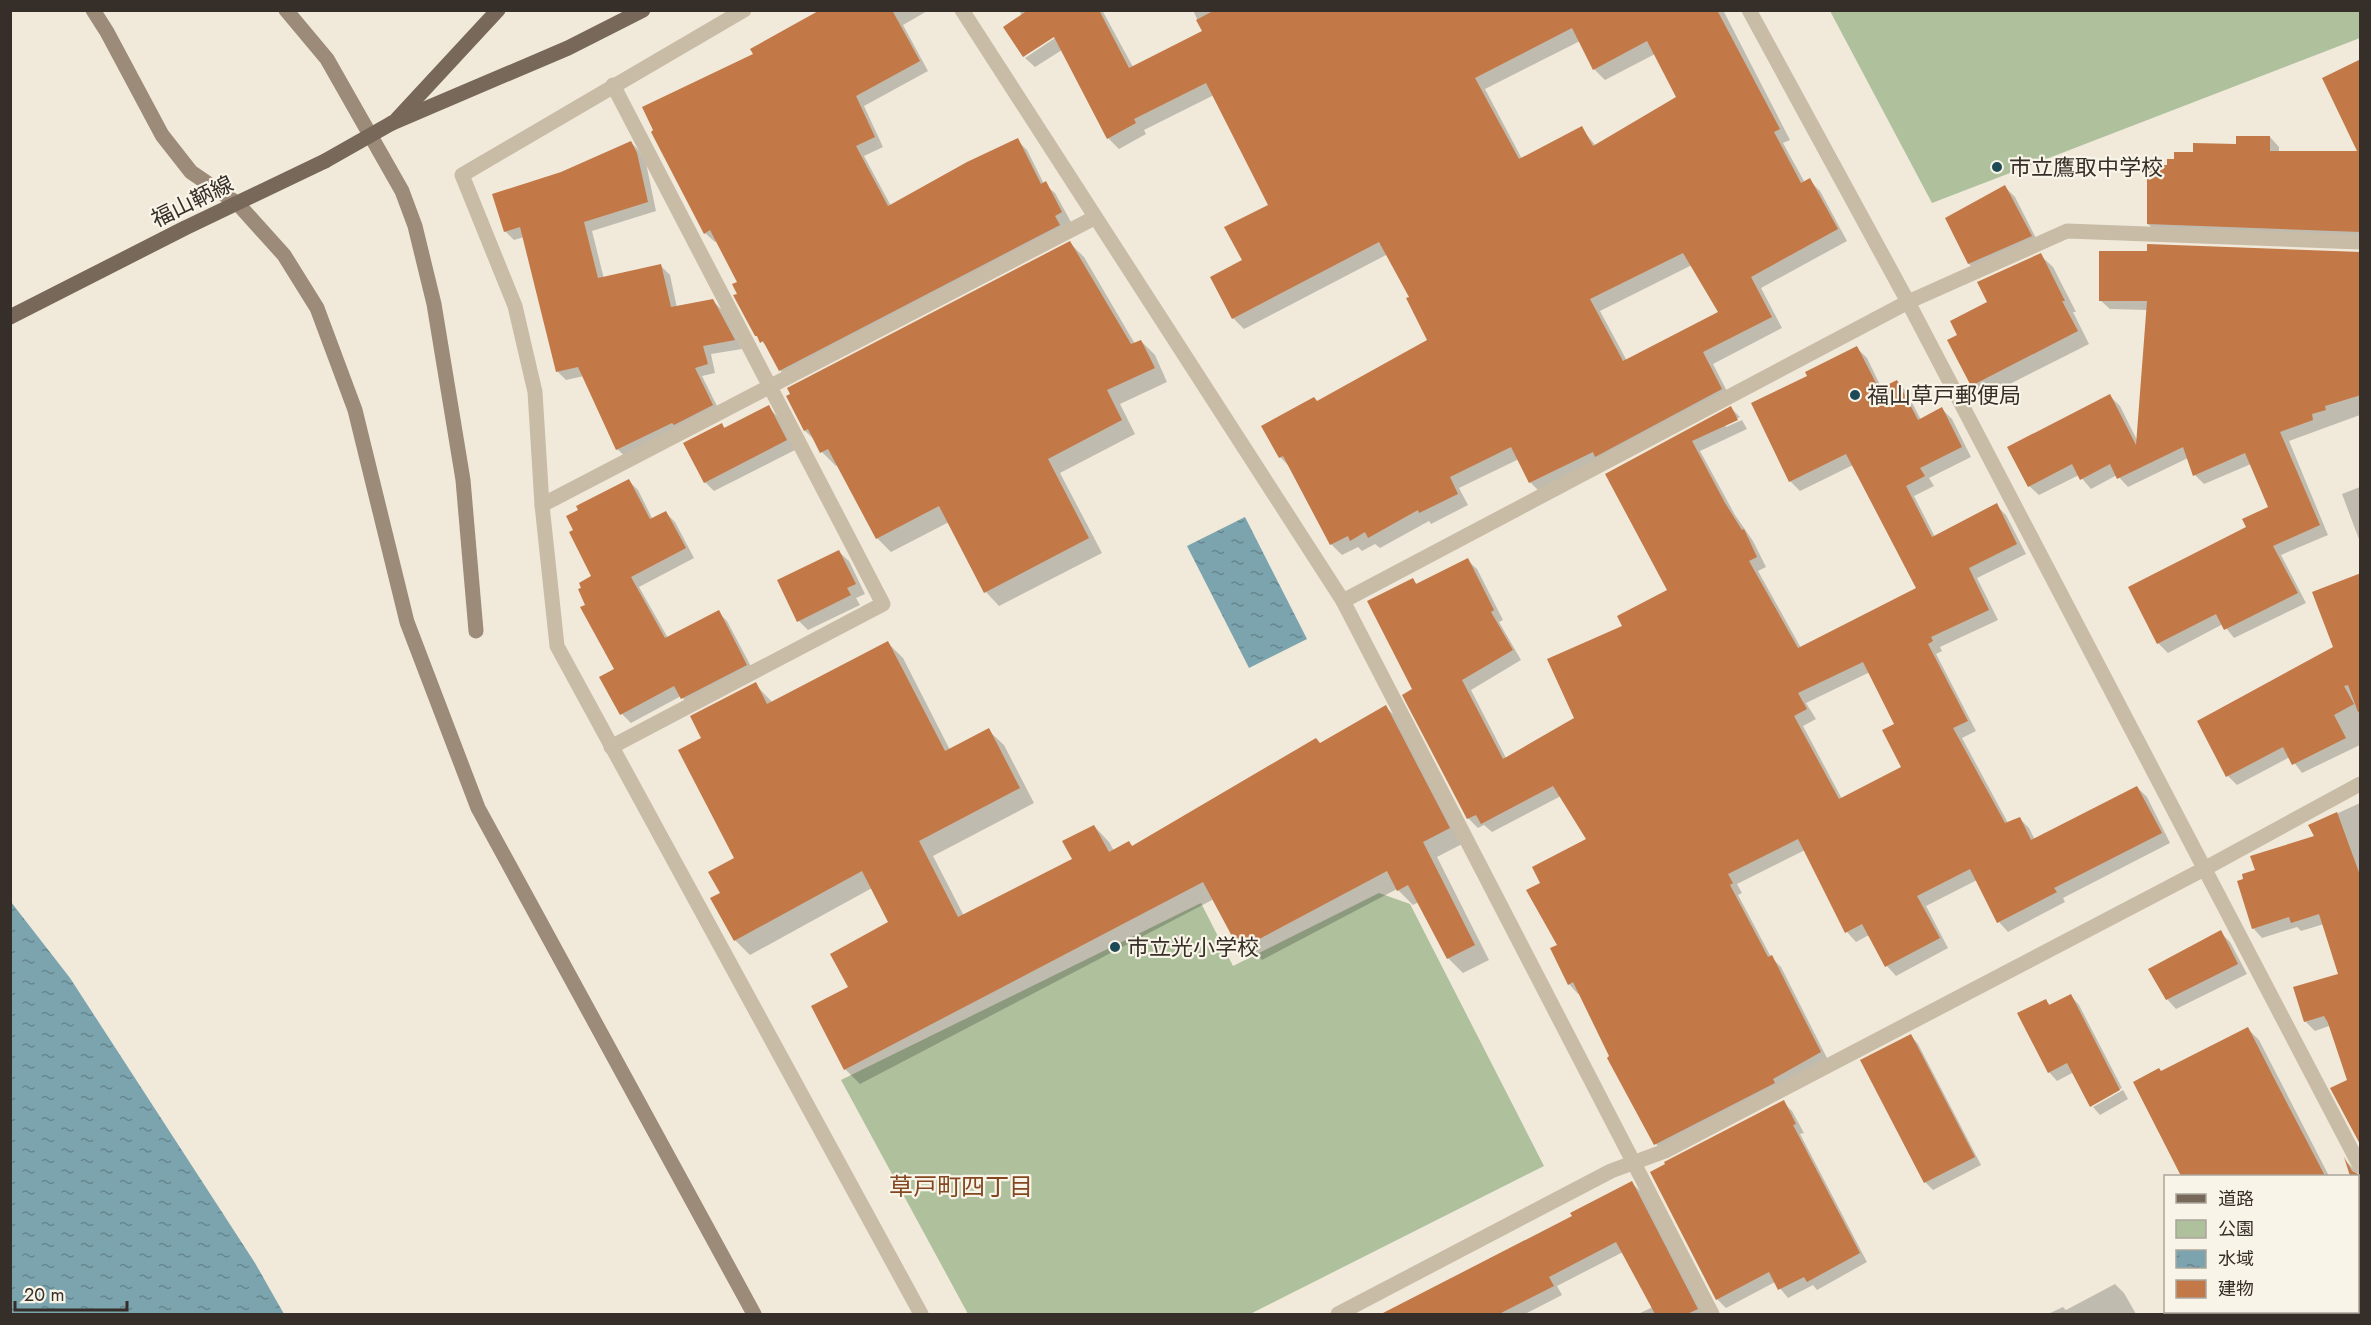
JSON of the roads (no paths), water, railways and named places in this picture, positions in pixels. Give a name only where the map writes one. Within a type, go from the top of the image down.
[{"type":"main road","name":"福山鞆線","points":[[392,123],[498,10]]},
{"type":"main road","name":"福山鞆線","points":[[10,317],[185,228],[325,161],[392,123],[568,48],[643,10]]},
{"type":"street","points":[[93,10],[162,135],[191,172],[238,204],[284,255],[317,308],[356,410],[407,622],[478,808],[754,1314]]},
{"type":"street","points":[[286,10],[327,59],[402,191],[415,226],[434,304],[463,480],[476,631]]},
{"type":"street","points":[[744,10],[664,59],[613,85],[462,175],[515,306],[535,392],[542,505],[557,646],[921,1314]]},
{"type":"street","points":[[962,10],[1343,601],[1712,1314]]},
{"type":"street","points":[[1749,10],[1908,302],[2361,1166]]},
{"type":"street","points":[[611,747],[883,604],[613,85]]},
{"type":"street","points":[[542,505],[1094,218]]},
{"type":"street","points":[[1343,601],[1908,302],[2067,231],[2361,242]]},
{"type":"street","points":[[1338,1314],[1611,1171],[1676,1146],[2361,784]]},
{"type":"water","points":[[1245,517],[1307,639],[1249,668],[1187,546]]},
{"type":"water","points":[[11,902],[70,978],[255,1263],[284,1314],[11,1314]]},
{"type":"place","name":"市立鷹取中学校","points":[[1997,167]]},
{"type":"place","name":"福山草戸郵便局","points":[[1855,395]]},
{"type":"place","name":"市立光小学校","points":[[1115,947]]},
{"type":"district","name":"草戸町四丁目","points":[[961,1187]]}]
